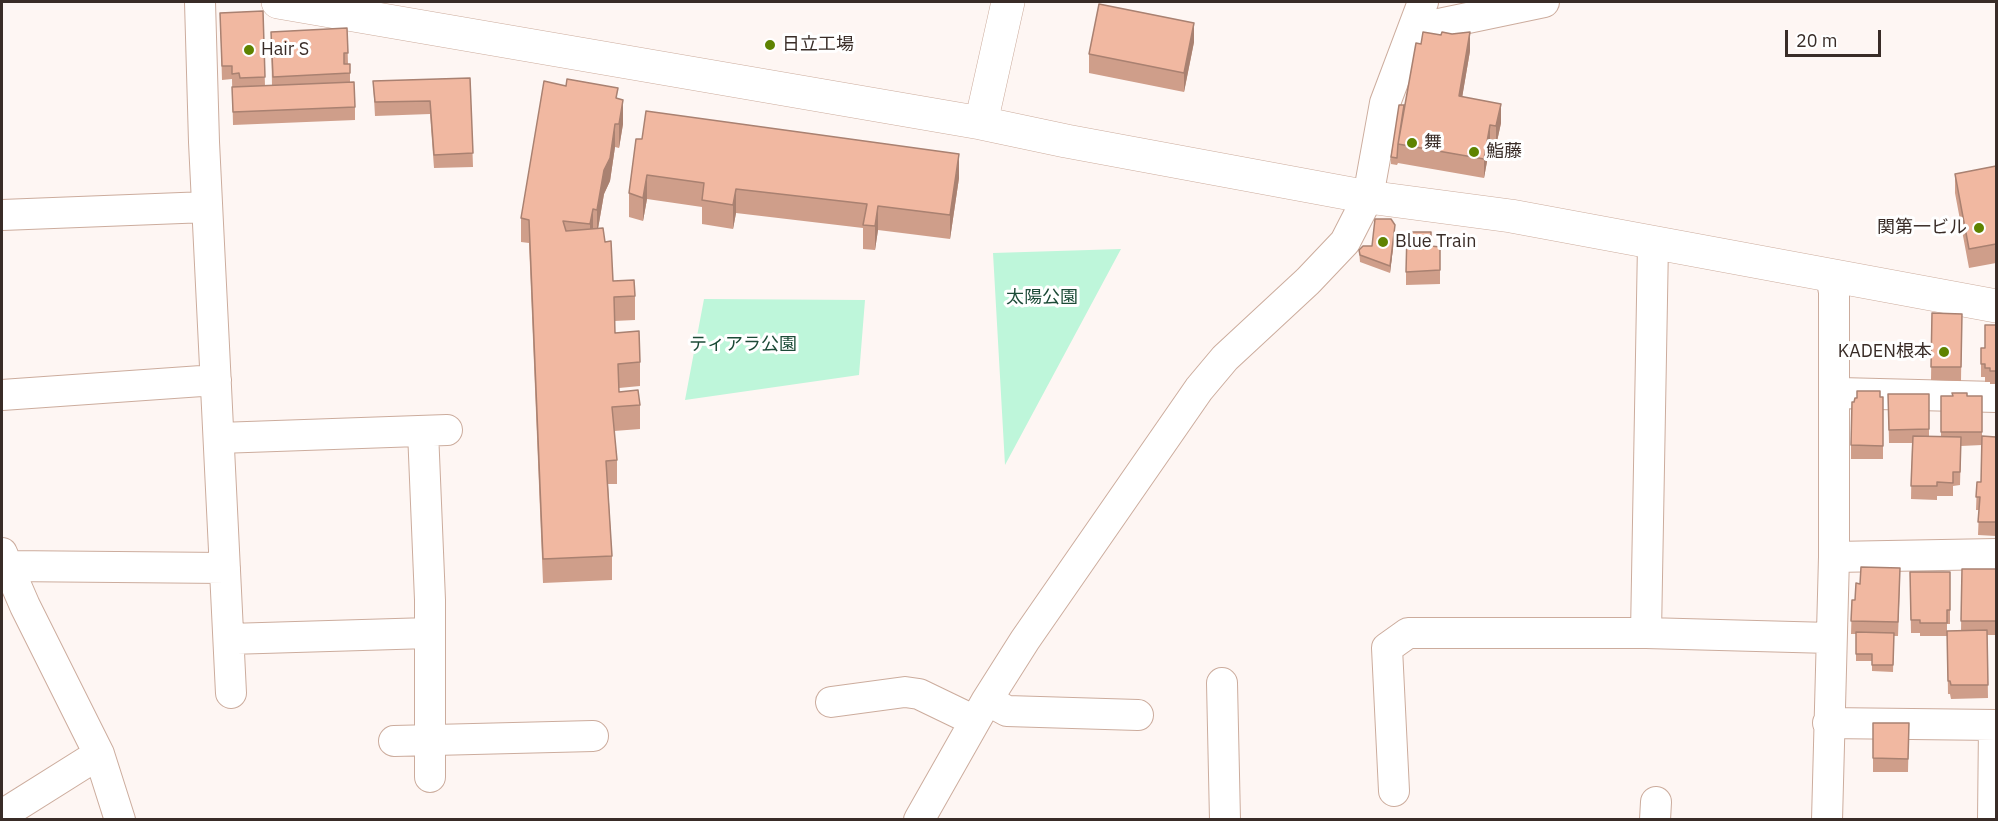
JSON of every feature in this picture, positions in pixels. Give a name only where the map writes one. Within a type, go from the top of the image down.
[{"type":"street","points":[[200,2],[207,207],[231,693]]},
{"type":"street","points":[[278,2],[981,123],[1368,196],[1511,216],[1996,306]]},
{"type":"street","points":[[981,123],[1008,2]]},
{"type":"street","points":[[920,819],[981,710],[1073,568],[1199,389],[1225,358],[1308,281],[1344,242],[1368,196],[1385,103],[1419,14],[1439,24],[1544,2]]},
{"type":"street","points":[[2,215],[207,207]]},
{"type":"street","points":[[1646,633],[1653,244]]},
{"type":"street","points":[[1827,819],[1830,638],[1834,557],[1834,292],[1831,276]]},
{"type":"street","points":[[2,395],[216,380]]},
{"type":"street","points":[[1834,393],[1996,397]]},
{"type":"street","points":[[219,438],[435,431],[429,633],[430,777]]},
{"type":"street","points":[[1834,557],[1996,554]]},
{"type":"street","points":[[120,819],[99,754],[4,560],[225,568]]},
{"type":"street","points":[[229,639],[429,633]]},
{"type":"street","points":[[1394,791],[1387,648],[1408,633],[1646,633],[1830,638]]},
{"type":"street","points":[[1222,683],[1225,819]]},
{"type":"street","points":[[831,702],[905,692],[981,710],[1138,715]]},
{"type":"street","points":[[1828,723],[1995,725],[1994,819]]},
{"type":"street","points":[[394,741],[593,736]]},
{"type":"street","points":[[2,815],[99,754]]},
{"type":"green space","name":"太陽公園","points":[[1121,249],[1005,465],[993,253]]},
{"type":"green space","name":"ティアラ公園","points":[[704,299],[865,300],[859,375],[685,400]]},
{"type":"building","points":[[1099,4],[1194,23],[1184,73],[1089,54]]},
{"type":"building","points":[[263,11],[265,77],[240,78],[239,73],[232,74],[232,66],[222,66],[220,13]]},
{"type":"building","points":[[347,28],[348,53],[344,53],[344,64],[350,64],[350,73],[273,77],[271,32]]},
{"type":"building","points":[[1423,32],[1441,35],[1442,32],[1452,34],[1470,32],[1459,96],[1501,104],[1496,126],[1490,125],[1484,159],[1398,144],[1416,43],[1421,44]]},
{"type":"building","points":[[470,78],[473,153],[434,155],[430,101],[375,102],[373,81]]},
{"type":"building","points":[[567,79],[618,88],[616,98],[623,100],[619,124],[615,124],[610,158],[604,170],[597,210],[593,209],[590,224],[563,221],[566,231],[603,228],[605,242],[611,241],[613,281],[634,280],[635,296],[614,297],[615,333],[639,331],[640,362],[618,364],[619,392],[638,390],[640,405],[612,407],[617,460],[606,461],[612,556],[543,559],[529,220],[521,218],[544,81],[566,86]]},
{"type":"building","points":[[354,82],[355,107],[233,112],[232,87]]},
{"type":"building","points":[[1399,105],[1404,105],[1397,158],[1391,157]]},
{"type":"building","points":[[646,111],[959,154],[950,215],[878,206],[875,226],[863,225],[867,204],[736,189],[733,205],[702,200],[704,183],[647,175],[643,198],[629,193],[636,139],[642,139]]},
{"type":"building","name":"関第一ビル","points":[[1996,166],[1996,244],[1969,249],[1955,174]]},
{"type":"building","points":[[1375,219],[1391,219],[1395,225],[1390,266],[1360,255],[1359,250],[1363,246],[1372,246]]},
{"type":"building","points":[[1407,232],[1431,232],[1431,246],[1440,247],[1440,270],[1406,272]]},
{"type":"building","points":[[1932,313],[1962,314],[1961,367],[1931,367]]},
{"type":"building","points":[[1985,325],[1996,325],[1996,371],[1990,371],[1990,368],[1985,368],[1985,364],[1981,364],[1981,348],[1985,348]]},
{"type":"building","points":[[1857,391],[1880,391],[1880,397],[1883,397],[1883,446],[1851,445],[1852,402],[1857,398]]},
{"type":"building","points":[[1952,393],[1982,396],[1982,432],[1941,432],[1941,396],[1953,396]]},
{"type":"building","points":[[1888,394],[1929,394],[1929,429],[1889,430]]},
{"type":"building","points":[[1913,436],[1961,437],[1960,472],[1953,472],[1953,483],[1937,482],[1937,486],[1911,486]]},
{"type":"building","points":[[1982,436],[1996,437],[1996,522],[1978,522],[1980,497],[1976,497],[1977,482],[1981,482]]},
{"type":"building","points":[[1861,567],[1900,568],[1898,622],[1851,621],[1852,600],[1855,600],[1856,583],[1860,584]]},
{"type":"building","points":[[1962,569],[1996,569],[1996,621],[1961,621]]},
{"type":"building","points":[[1910,572],[1950,572],[1950,610],[1947,610],[1947,623],[1920,623],[1920,620],[1911,620]]},
{"type":"building","points":[[1987,630],[1988,685],[1951,685],[1948,681],[1947,631]]},
{"type":"building","points":[[1856,632],[1894,633],[1893,665],[1872,665],[1872,654],[1856,654]]},
{"type":"building","points":[[1873,723],[1909,723],[1908,759],[1873,758]]},
{"type":"place","name":"日立工場","points":[[770,45]]},
{"type":"place","name":"Hair S","points":[[249,50]]},
{"type":"place","name":"舞","points":[[1412,143]]},
{"type":"place","name":"鮨藤","points":[[1474,152]]},
{"type":"place","name":"関第一ビル","points":[[1979,228]]},
{"type":"place","name":"Blue Train","points":[[1383,242]]},
{"type":"place","name":"KADEN根本","points":[[1944,352]]}]
